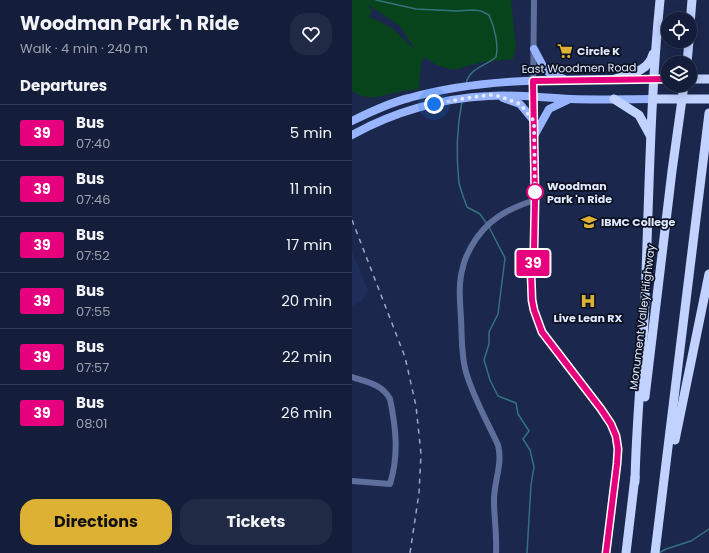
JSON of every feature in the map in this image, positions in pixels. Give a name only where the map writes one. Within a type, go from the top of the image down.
[{"type":"highway","points":[[634,482],[645,300],[654,79],[660,0]]},
{"type":"highway","points":[[691,12],[692,0]]},
{"type":"highway","points":[[615,79],[645,68],[652,58],[656,43]]},
{"type":"highway","name":"East Woodmen Road","points":[[654,79],[661,79]]},
{"type":"highway","points":[[697,79],[709,79]]},
{"type":"highway","name":"Monument Valley Highway","points":[[626,553],[671,179],[683,92]]},
{"type":"highway","points":[[614,99],[639,115],[651,137]]},
{"type":"highway","points":[[653,99],[709,99]]},
{"type":"highway","points":[[655,553],[708,117]]},
{"type":"highway","points":[[665,480],[709,274]]},
{"type":"main road","points":[[534,49],[548,72],[567,80]]},
{"type":"main road","name":"East Woodmen Road","points":[[352,121],[387,106],[446,89],[533,81],[654,79]]},
{"type":"main road","points":[[352,135],[386,119],[422,107],[446,101],[490,95],[571,99],[653,99]]},
{"type":"main road","points":[[499,96],[520,104],[534,121]]},
{"type":"main road","points":[[534,136],[549,109],[571,99]]},
{"type":"street","points":[[534,0],[533,96],[535,200],[534,249],[531,273],[532,300],[542,332],[601,409],[611,424],[616,436],[618,449],[617,464],[606,553]]},
{"type":"street","points":[[496,553],[497,541],[494,500],[495,486],[500,464],[500,451],[472,389],[464,363],[460,292],[463,266],[474,242],[483,230],[494,219],[516,206],[535,200]]},
{"type":"street","points":[[352,377],[376,385],[383,389],[390,399],[397,439],[394,471],[390,484],[352,481]]},
{"type":"shaded area","points":[[352,252],[368,290],[362,301],[352,306]]},
{"type":"green space","points":[[352,0],[511,0],[516,47],[513,59],[482,62],[454,70],[437,65],[424,57],[421,64],[419,89],[373,97],[363,96],[352,91]],"holes":[[[367,4],[400,26],[415,50],[393,29],[369,17],[372,10]]]},
{"type":"waterway","points":[[376,0],[416,9],[457,11],[473,10],[481,11],[489,15],[496,35],[496,57],[474,71],[466,84]]},
{"type":"waterway","points":[[462,101],[458,142],[459,183],[467,207],[480,214],[487,224]]},
{"type":"waterway","points":[[489,227],[505,258],[498,314],[489,332],[489,344],[484,360],[490,380],[498,396],[516,403],[518,414],[529,431],[523,439],[530,450],[534,467],[531,485],[527,553]]},
{"type":"waterway","points":[[659,553],[666,549],[691,541],[709,529]]},
{"type":"railway","points":[[352,220],[405,357],[416,406],[421,454],[419,493],[410,553]]},
{"type":"bus line","name":"39","points":[[606,553],[617,464],[618,449],[616,436],[611,424],[601,409],[542,332],[532,300],[531,273],[534,249],[535,200],[533,81],[661,79]]},
{"type":"place","name":"Circle K","points":[[565,51]]},
{"type":"place","name":"Woodman Park 'n Ride","points":[[535,192]]},
{"type":"place","name":"IBMC College","points":[[589,222]]},
{"type":"place","name":"Live Lean RX","points":[[588,301]]},
{"type":"route","points":[[434,104],[490,95],[499,96],[520,104],[534,121],[535,195],[535,192]]}]
